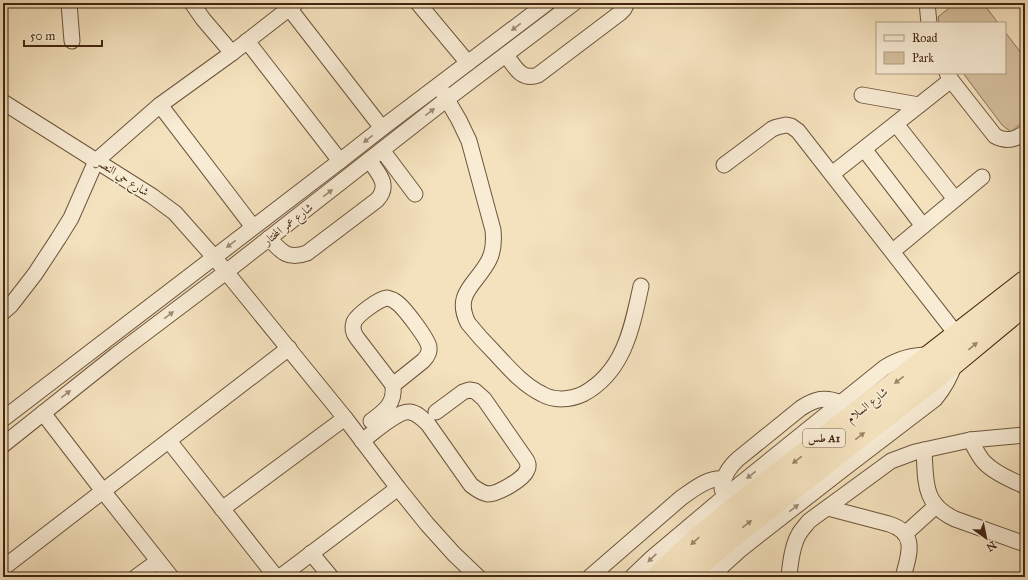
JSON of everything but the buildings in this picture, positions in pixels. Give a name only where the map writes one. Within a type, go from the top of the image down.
[{"type":"highway","name":"شارع السلام","points":[[685,577],[739,531],[955,362],[1001,312],[1025,282]]},
{"type":"highway","name":"شارع السلام","points":[[657,577],[695,541],[729,512],[957,335],[1001,312],[1025,304]]},
{"type":"street","points":[[69,3],[72,41]]},
{"type":"street","points":[[192,3],[203,19],[232,53]]},
{"type":"street","points":[[418,3],[468,63]]},
{"type":"street","name":"شارع عمر المختار","points":[[3,419],[547,3]]},
{"type":"street","name":"شارع عمر المختار","points":[[3,445],[116,355],[226,272],[447,99],[574,3]]},
{"type":"street","points":[[506,55],[520,73],[534,77],[620,13],[627,3]]},
{"type":"street","points":[[927,3],[929,22]]},
{"type":"street","points":[[3,312],[11,305],[35,274],[62,234],[71,218],[96,160],[160,105],[232,53],[293,6],[382,128]]},
{"type":"street","points":[[247,41],[340,161]]},
{"type":"street","points":[[832,174],[919,105],[949,77],[995,136],[1012,140],[1025,133]]},
{"type":"street","points":[[438,85],[459,120],[469,141],[494,237],[492,252],[489,260],[464,294],[464,316],[468,323],[505,364],[525,383],[542,395],[557,399],[570,398],[594,388],[611,370],[626,345],[641,286]]},
{"type":"street","points":[[862,95],[919,105]]},
{"type":"street","name":"شارع حي النصر","points":[[3,102],[152,196],[175,213],[214,257],[289,348],[427,524],[454,554],[478,577]]},
{"type":"street","points":[[160,105],[253,227]]},
{"type":"street","points":[[896,124],[955,199]]},
{"type":"street","points":[[724,165],[772,129],[786,125],[791,126],[798,132],[832,174],[957,335]]},
{"type":"street","points":[[864,149],[923,226]]},
{"type":"street","points":[[382,150],[415,194]]},
{"type":"street","points":[[269,238],[279,250],[293,256],[300,256],[307,253],[378,200],[383,190],[383,181],[369,160]]},
{"type":"street","points":[[899,246],[982,177]]},
{"type":"street","points":[[359,437],[388,408],[393,394],[393,385],[357,338],[353,329],[354,323],[357,318],[376,303],[388,298],[401,306],[424,336],[430,349],[423,361],[393,385]]},
{"type":"street","points":[[105,341],[116,355]]},
{"type":"street","points":[[3,568],[289,348]]},
{"type":"street","points":[[632,577],[653,557],[723,498],[884,368],[898,360],[915,355],[932,355]]},
{"type":"street","points":[[710,577],[741,549],[935,399],[948,382],[955,362]]},
{"type":"street","points":[[359,437],[396,416],[405,412],[410,412],[420,416],[428,424],[471,485],[476,489],[488,494],[494,493],[505,489],[526,473],[528,464],[525,458],[484,399],[475,391],[469,390],[463,392],[436,412]]},
{"type":"street","points":[[723,498],[722,491],[727,471],[738,458],[806,404],[823,399],[830,399],[841,403]]},
{"type":"street","points":[[43,413],[103,492],[171,577]]},
{"type":"street","points":[[222,509],[344,418]]},
{"type":"street","points":[[789,577],[794,547],[799,534],[809,521],[891,461],[907,454],[970,440],[1025,434]]},
{"type":"street","points":[[970,440],[987,464],[1012,481],[1025,486]]},
{"type":"street","points":[[169,441],[276,577]]},
{"type":"street","points":[[924,450],[926,483],[930,498],[936,506],[948,516],[955,519],[1025,544]]},
{"type":"street","points":[[590,577],[682,498],[712,480],[718,478],[724,479]]},
{"type":"street","points":[[280,577],[398,488]]},
{"type":"street","points":[[905,534],[936,506]]},
{"type":"street","points":[[828,508],[895,526],[901,529],[910,545],[910,551],[903,577]]},
{"type":"street","points":[[311,553],[331,577]]},
{"type":"street","points":[[136,577],[158,561]]},
{"type":"green space","points":[[955,3],[983,3],[997,22],[939,22],[938,17]]},
{"type":"green space","points":[[1006,33],[1025,58],[1025,120],[1011,132],[1002,125],[964,74],[1006,74]]}]
